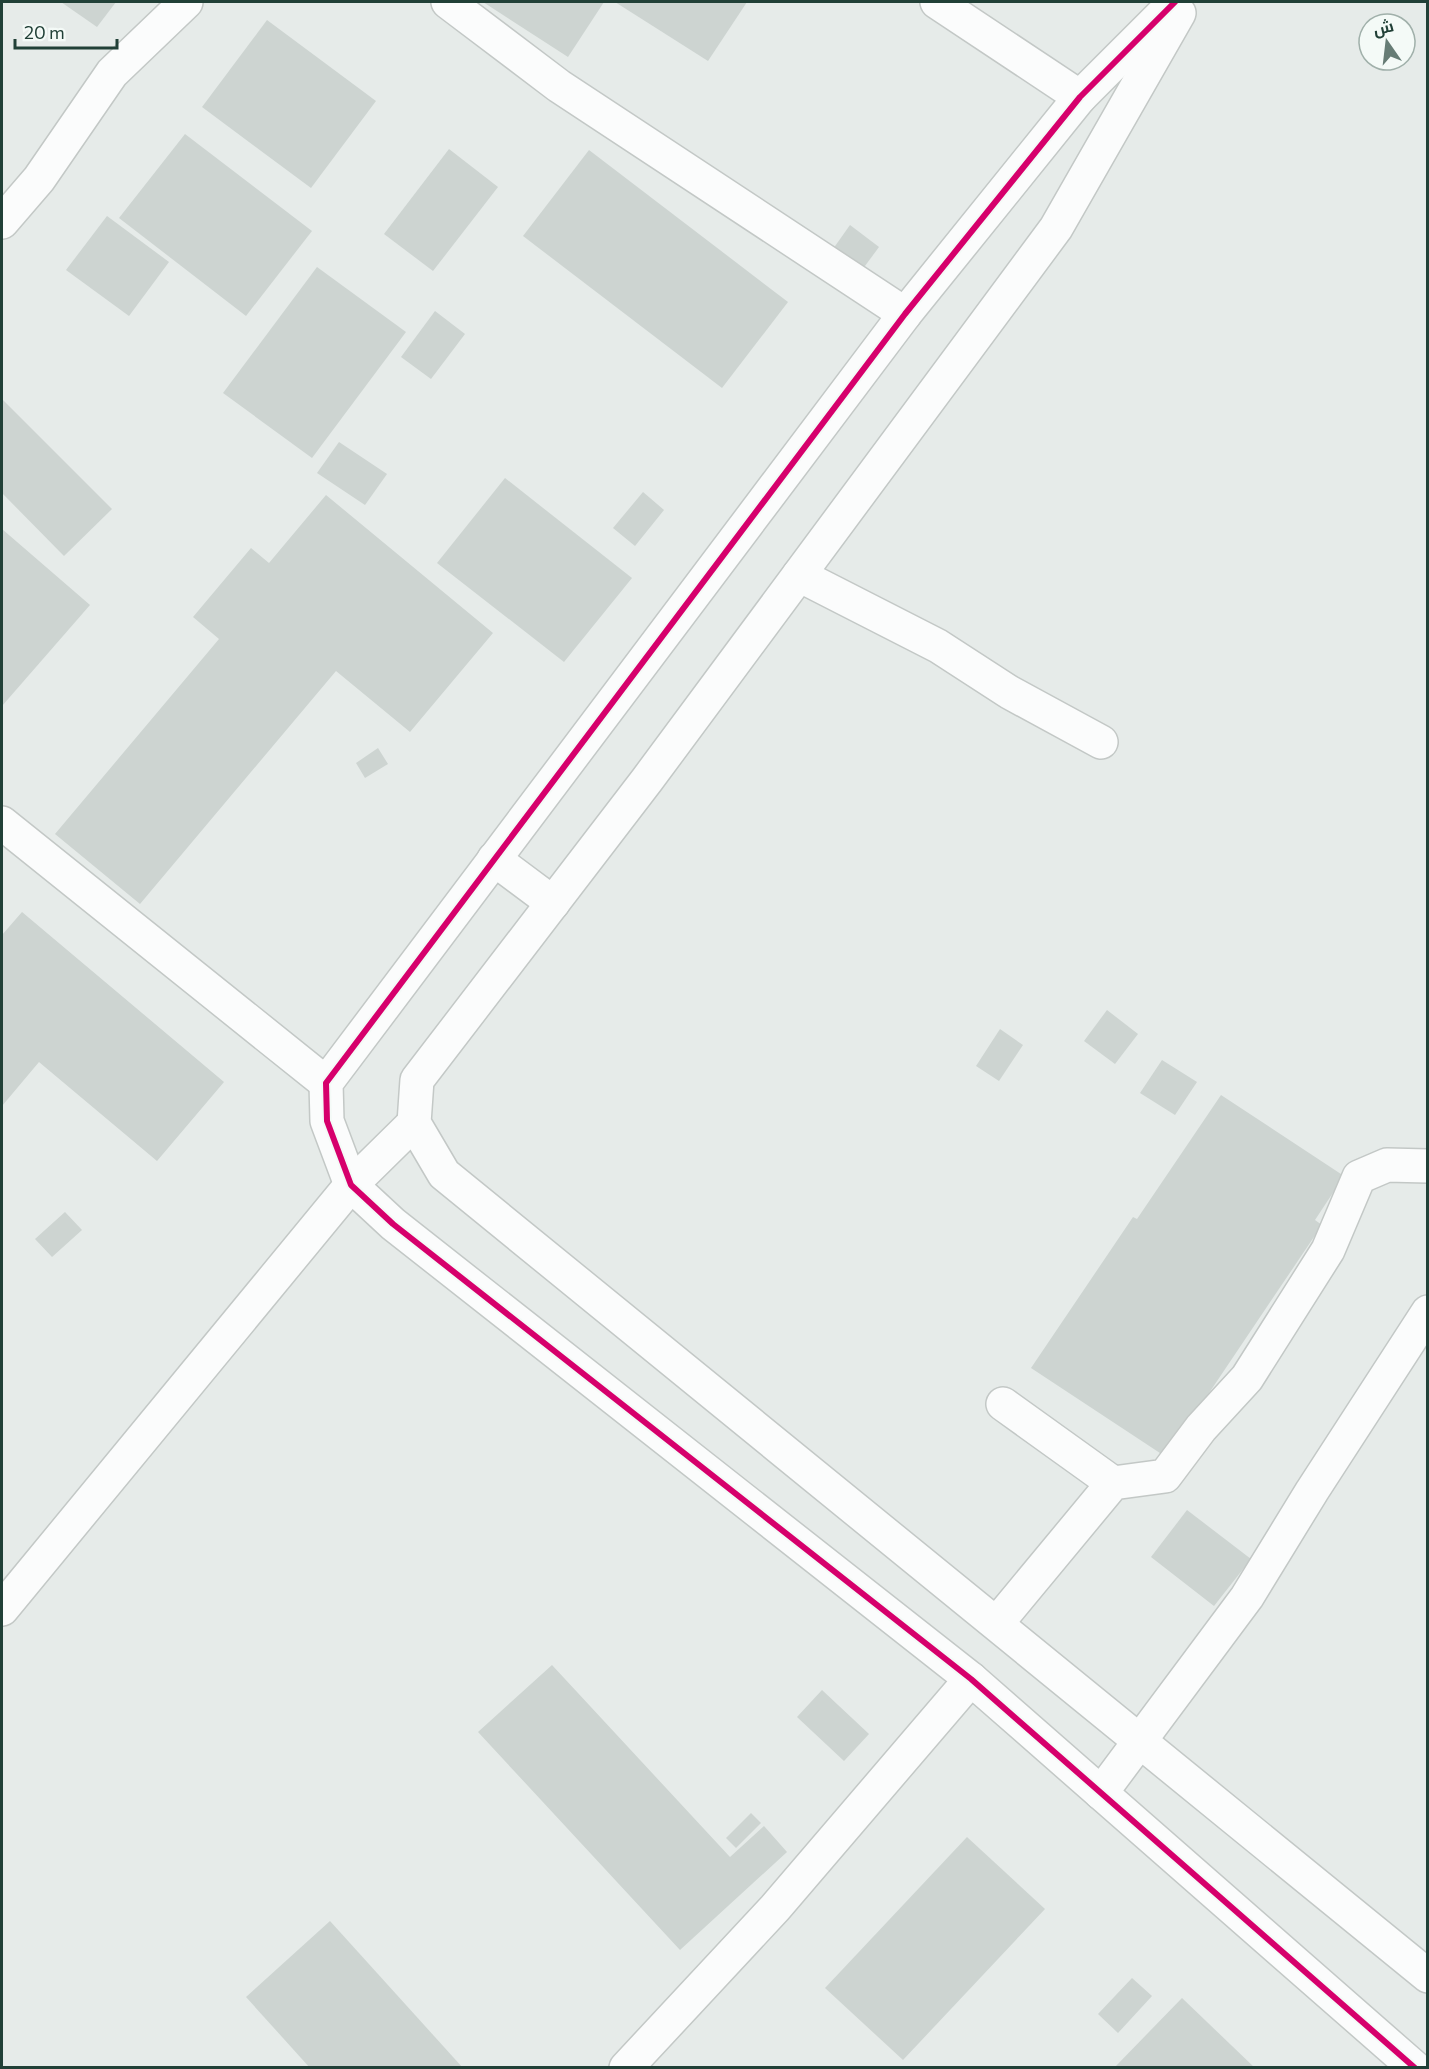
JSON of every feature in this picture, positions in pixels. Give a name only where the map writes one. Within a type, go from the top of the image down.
[{"type":"street","points":[[2,222],[39,179],[112,73],[186,2]]},
{"type":"street","points":[[448,2],[560,86],[905,315]]},
{"type":"street","points":[[937,2],[1080,97]]},
{"type":"street","points":[[1175,2],[1080,97],[905,315],[326,1083],[327,1121],[351,1185],[393,1224],[971,1679],[1101,1793],[1395,2061]]},
{"type":"street","points":[[1185,2],[1056,228],[799,575],[417,1080],[414,1124],[444,1174],[1428,1976]]},
{"type":"street","points":[[799,575],[938,646],[1009,692],[1101,742]]},
{"type":"street","points":[[2,823],[326,1083]]},
{"type":"street","points":[[494,860],[553,903]]},
{"type":"street","points":[[2,1609],[351,1185],[414,1124]]},
{"type":"street","points":[[997,1623],[1113,1483],[1165,1476],[1201,1428],[1247,1377],[1328,1250],[1359,1177],[1387,1165],[1428,1166]]},
{"type":"street","points":[[1101,1793],[1247,1598],[1312,1491],[1428,1312]]},
{"type":"street","points":[[1003,1404],[1113,1483]]},
{"type":"street","points":[[626,2067],[775,1908],[971,1679]]},
{"type":"building","points":[[61,2],[116,2],[97,27]]},
{"type":"building","points":[[483,2],[604,2],[568,57]]},
{"type":"building","points":[[615,2],[747,2],[708,61]]},
{"type":"building","points":[[267,20],[376,101],[311,188],[202,107]]},
{"type":"building","points":[[185,134],[312,231],[246,316],[119,218]]},
{"type":"building","points":[[449,149],[498,187],[433,271],[384,234]]},
{"type":"building","points":[[589,150],[788,302],[722,388],[523,236]]},
{"type":"building","points":[[107,216],[169,262],[129,316],[66,270]]},
{"type":"building","points":[[850,225],[879,247],[862,270],[833,249]]},
{"type":"building","points":[[317,267],[406,332],[312,458],[223,393]]},
{"type":"building","points":[[435,311],[465,334],[431,379],[401,357]]},
{"type":"building","points":[[3,400],[112,509],[64,556],[2,493]]},
{"type":"building","points":[[339,442],[387,474],[365,505],[317,473]]},
{"type":"building","points":[[505,478],[632,578],[564,662],[437,563]]},
{"type":"building","points":[[643,492],[664,510],[635,546],[613,528]]},
{"type":"building","points":[[326,495],[493,633],[410,732],[336,671],[140,904],[55,834],[219,639],[193,617],[251,548],[269,563]]},
{"type":"building","points":[[2,529],[90,605],[2,706]]},
{"type":"building","points":[[378,748],[388,764],[365,778],[356,763]]},
{"type":"building","points":[[22,912],[224,1082],[157,1161],[39,1062],[2,1106],[2,935]]},
{"type":"building","points":[[1107,1010],[1138,1034],[1115,1064],[1084,1041]]},
{"type":"building","points":[[1000,1029],[1023,1045],[999,1081],[976,1066]]},
{"type":"building","points":[[1162,1060],[1197,1082],[1175,1115],[1140,1093]]},
{"type":"building","points":[[1221,1095],[1344,1176],[1315,1220],[1322,1225],[1166,1457],[1031,1368],[1133,1217],[1137,1219]]},
{"type":"building","points":[[65,1212],[82,1230],[52,1257],[35,1239]]},
{"type":"building","points":[[1187,1510],[1251,1559],[1214,1606],[1151,1557]]},
{"type":"building","points":[[552,1665],[730,1857],[764,1826],[787,1852],[680,1950],[478,1732]]},
{"type":"building","points":[[822,1690],[869,1734],[844,1761],[797,1717]]},
{"type":"building","points":[[751,1813],[761,1823],[736,1848],[726,1838]]},
{"type":"building","points":[[967,1837],[1045,1909],[903,2060],[825,1988]]},
{"type":"building","points":[[330,1921],[463,2068],[310,2068],[246,1997]]},
{"type":"building","points":[[1132,1978],[1152,1996],[1118,2033],[1098,2014]]},
{"type":"building","points":[[1182,1998],[1255,2068],[1114,2068]]},
{"type":"cycle path","points":[[1175,2],[1080,97],[905,314],[326,1083],[327,1121],[351,1185],[393,1224],[971,1679],[1415,2068]]}]
